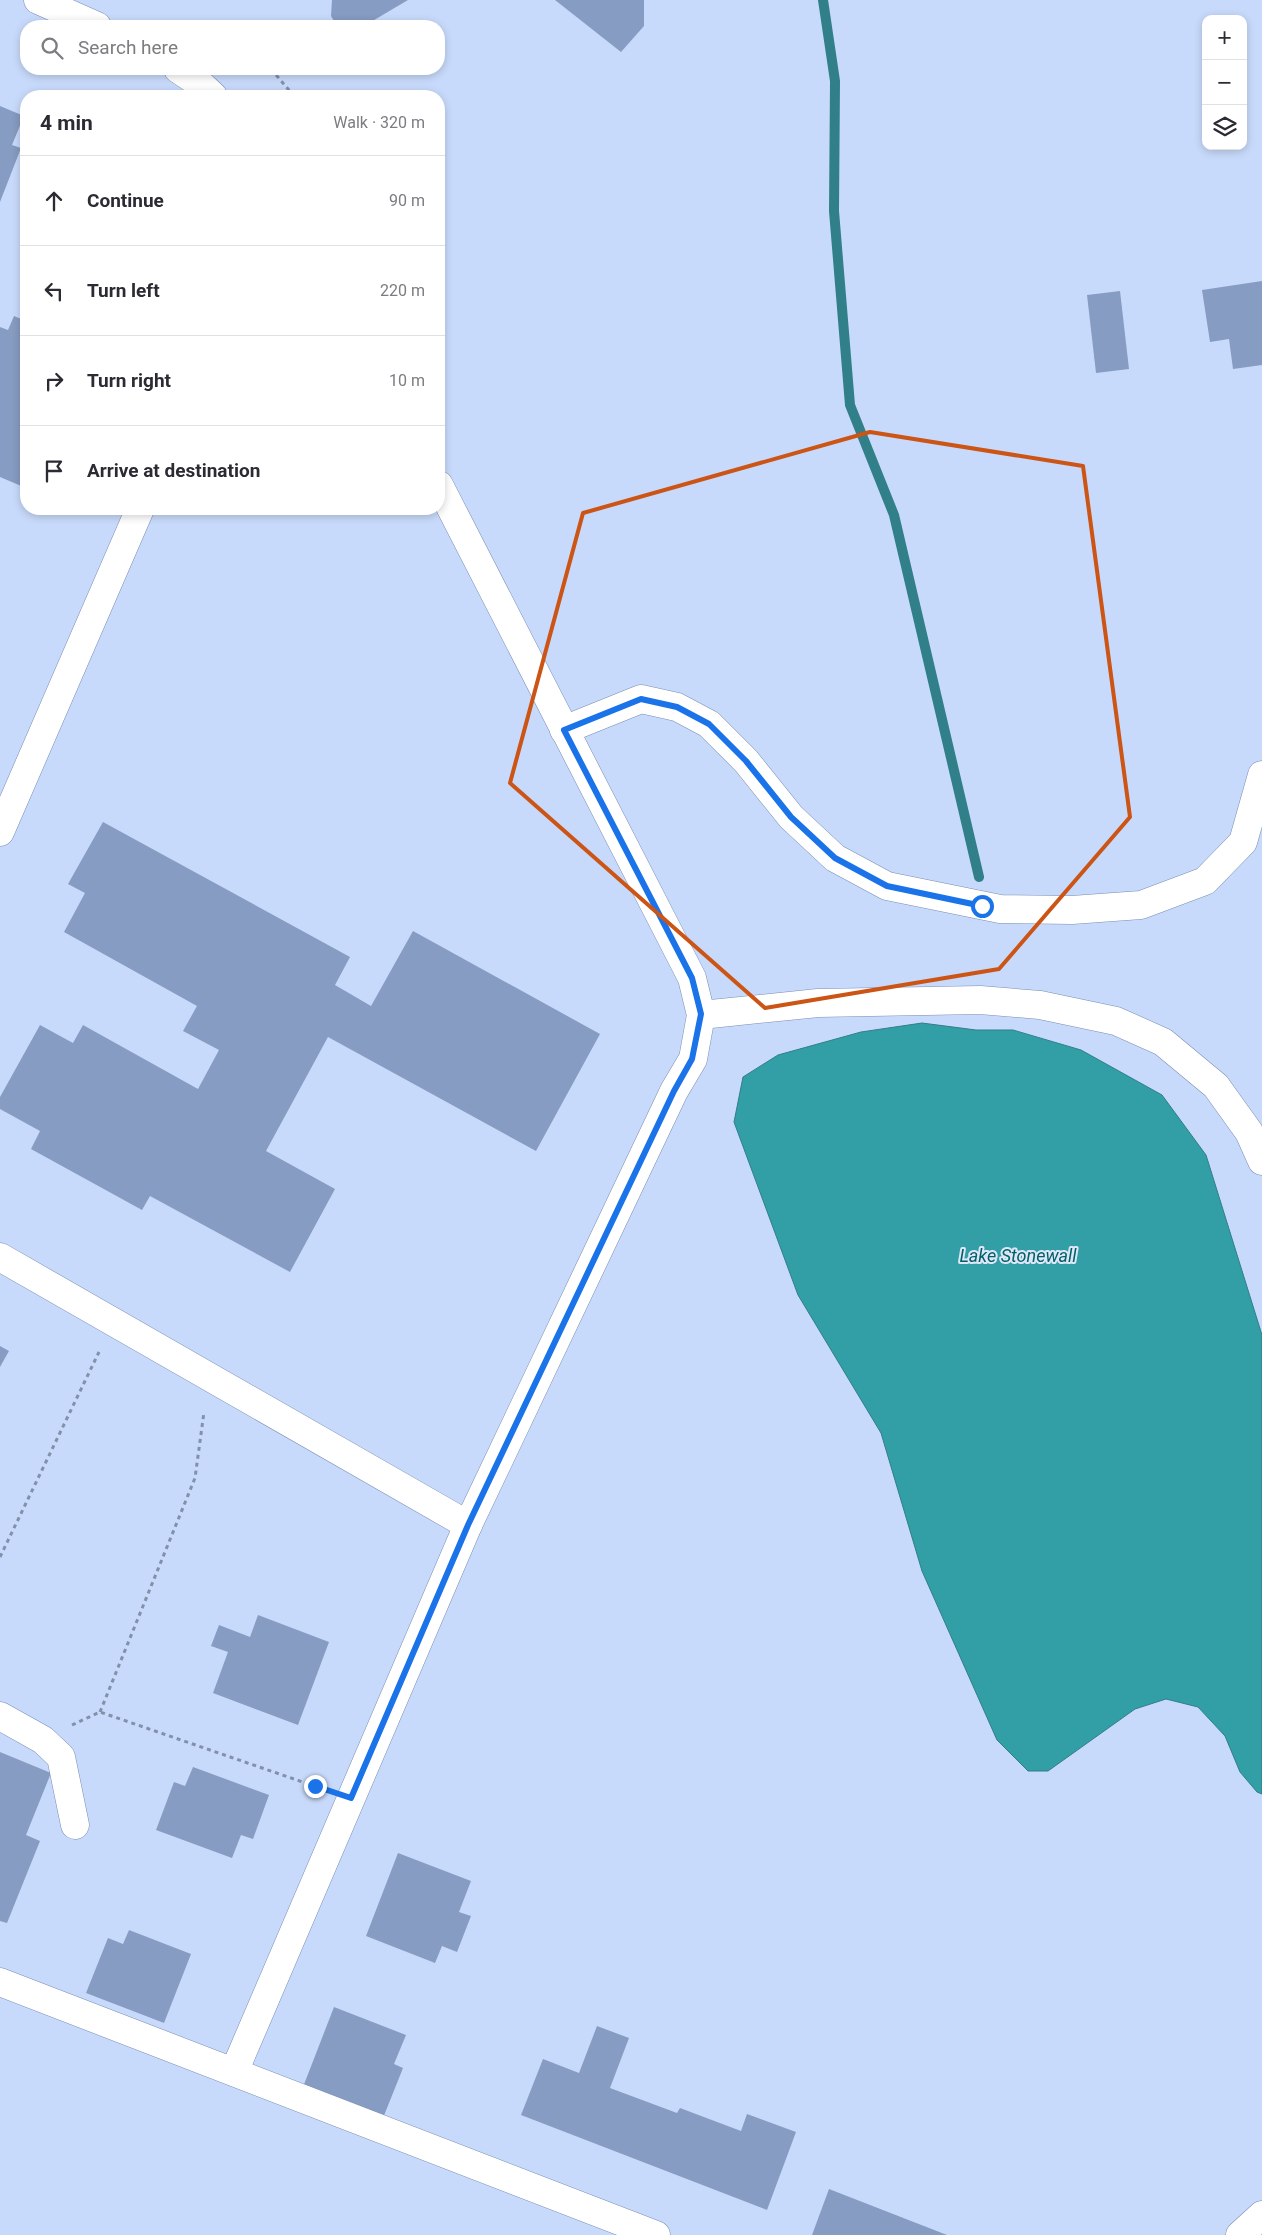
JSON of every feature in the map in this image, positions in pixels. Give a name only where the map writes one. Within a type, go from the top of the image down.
[{"type":"street","points":[[38,0],[83,20]]},
{"type":"street","points":[[188,75],[207,90]]},
{"type":"street","points":[[234,2072],[468,1525],[670,1100],[692,1059],[701,1014],[692,978],[445,497]]},
{"type":"street","points":[[0,832],[137,515]]},
{"type":"street","points":[[564,730],[641,699],[677,707],[709,724],[746,761],[791,817],[835,858],[887,886],[1000,909],[1072,910],[1141,905],[1205,881],[1243,842],[1262,775]]},
{"type":"street","points":[[701,1014],[818,1003],[980,1000],[1040,1005],[1116,1021],[1162,1042],[1216,1086],[1249,1132],[1262,1161]]},
{"type":"street","points":[[0,1257],[468,1525]]},
{"type":"street","points":[[0,1716],[43,1740],[61,1757],[75,1825]]},
{"type":"street","points":[[0,1982],[656,2235]]},
{"type":"street","points":[[1240,2235],[1262,2215]]},
{"type":"path","points":[[276,75],[289,90]]},
{"type":"path","points":[[0,1557],[113,1322]]},
{"type":"path","points":[[43,1740],[100,1712],[195,1478],[209,1377]]},
{"type":"path","points":[[100,1712],[351,1798]]},
{"type":"highlighted area","points":[[870,432],[1083,466],[1130,817],[999,969],[765,1008],[510,783],[583,513]]},
{"type":"water","name":"Lake Stonewall","points":[[922,1023],[976,1030],[1013,1030],[1081,1050],[1162,1095],[1206,1155],[1262,1335],[1262,1794],[1257,1792],[1240,1772],[1225,1736],[1198,1707],[1166,1699],[1135,1709],[1048,1771],[1028,1771],[997,1740],[922,1571],[881,1433],[798,1295],[734,1122],[743,1077],[778,1055],[861,1032]]},
{"type":"building","points":[[332,0],[408,0],[374,20],[333,20],[331,16]]},
{"type":"building","points":[[555,0],[644,0],[644,26],[621,52]]},
{"type":"building","points":[[0,106],[20,114],[20,126],[12,145],[20,148],[20,151],[0,202]]},
{"type":"building","points":[[1262,281],[1262,365],[1233,369],[1229,339],[1210,342],[1202,290]]},
{"type":"building","points":[[1120,291],[1129,369],[1096,373],[1087,295]]},
{"type":"building","points":[[14,316],[20,318],[20,485],[0,477],[0,327],[8,330]]},
{"type":"building","points":[[103,822],[350,957],[335,985],[371,1006],[413,931],[600,1034],[536,1151],[328,1037],[266,1151],[335,1189],[290,1272],[150,1196],[142,1210],[31,1149],[40,1131],[0,1109],[0,1097],[40,1025],[73,1043],[83,1025],[198,1089],[219,1050],[183,1031],[197,1006],[64,932],[85,893],[68,884]]},
{"type":"building","points":[[0,1346],[9,1351],[0,1367]]},
{"type":"building","points":[[258,1615],[329,1642],[298,1725],[213,1693],[228,1652],[211,1646],[219,1625],[250,1637]]},
{"type":"building","points":[[0,1752],[51,1773],[26,1835],[40,1841],[7,1923],[0,1921]]},
{"type":"building","points":[[193,1767],[269,1795],[253,1839],[241,1835],[232,1858],[156,1830],[174,1782],[185,1786]]},
{"type":"building","points":[[398,1853],[471,1881],[459,1912],[471,1916],[457,1952],[442,1946],[435,1963],[366,1936]]},
{"type":"building","points":[[129,1930],[191,1954],[164,2023],[86,1993],[108,1938],[123,1944]]},
{"type":"building","points":[[334,2007],[406,2035],[394,2064],[403,2068],[383,2118],[303,2087]]},
{"type":"building","points":[[597,2026],[629,2038],[610,2088],[677,2113],[680,2108],[741,2131],[747,2114],[796,2132],[767,2210],[521,2115],[543,2059],[579,2073]]},
{"type":"building","points":[[829,2189],[947,2235],[812,2235]]},
{"type":"waterway","points":[[823,0],[835,81],[834,211],[850,405],[894,515],[979,877]]},
{"type":"route","points":[[315,1786],[351,1798],[468,1525],[674,1091],[692,1059],[701,1014],[692,978],[564,730],[641,699],[677,707],[709,724],[746,761],[791,817],[835,858],[887,886],[982,906]]}]
